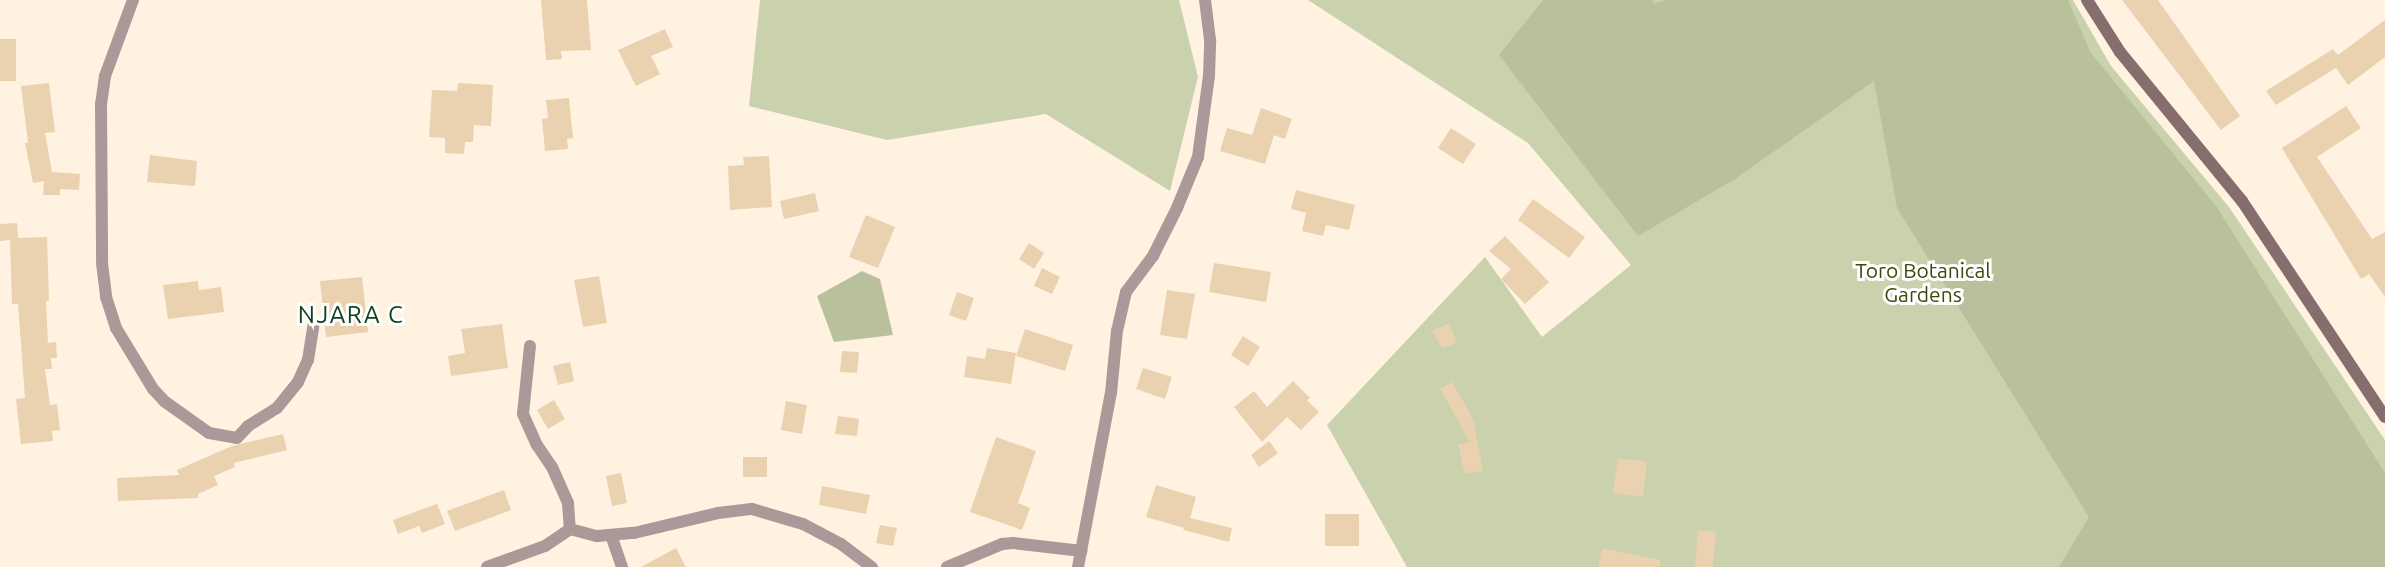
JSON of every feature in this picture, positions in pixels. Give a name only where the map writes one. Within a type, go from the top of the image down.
[{"type":"main road","points":[[2087,0],[2120,52],[2242,201],[2385,417]]},
{"type":"street","points":[[133,0],[108,66],[101,104],[102,263],[106,297],[116,328],[153,389],[164,401],[204,430],[224,438],[237,438],[248,426],[277,408],[298,382],[308,360],[314,323]]},
{"type":"street","points":[[1078,567],[1126,292],[1153,256],[1177,208],[1198,157],[1209,76],[1210,40],[1205,0]]},
{"type":"street","points":[[530,346],[523,414],[537,446],[552,467],[568,503],[570,529]]},
{"type":"street","points":[[487,567],[545,546],[570,529],[597,536],[634,533],[718,513],[752,509],[803,524],[841,544],[872,567]]},
{"type":"street","points":[[612,535],[622,567]]},
{"type":"street","points":[[947,567],[1002,544],[1013,543],[1082,551]]},
{"type":"green space","points":[[760,0],[1179,0],[1198,77],[1170,191],[1046,114],[887,140],[749,106]]},
{"type":"green space","name":"Toro Botanical Gardens","points":[[1308,0],[2073,0],[2111,66],[2229,207],[2385,440],[2385,567],[1407,567],[1327,425],[1485,257],[1542,337],[1631,265],[1528,143]]},
{"type":"green space","points":[[1543,0],[1652,0],[1654,4],[1664,0],[2068,0],[2091,53],[2216,206],[2385,473],[2385,567],[2059,567],[2089,517],[1897,208],[1874,81],[1735,179],[1638,236],[1499,55]]},
{"type":"green space","points":[[862,271],[880,279],[893,335],[834,342],[817,296]]},
{"type":"building","points":[[541,0],[587,0],[591,50],[561,51],[562,59],[546,60]]},
{"type":"building","points":[[2122,0],[2158,0],[2240,116],[2221,130]]},
{"type":"building","points":[[2385,20],[2385,57],[2348,85],[2336,68],[2276,105],[2266,91],[2333,49],[2338,55]]},
{"type":"building","points":[[665,29],[673,47],[651,56],[660,74],[636,86],[618,50]]},
{"type":"building","points":[[0,39],[16,39],[16,81],[0,81]]},
{"type":"building","points":[[49,83],[55,132],[45,133],[52,172],[80,174],[79,190],[60,189],[60,195],[43,195],[44,181],[33,183],[25,143],[28,143],[21,86]]},
{"type":"building","points":[[458,83],[493,85],[491,126],[474,125],[473,142],[465,142],[464,154],[445,153],[445,138],[429,137],[432,90],[457,91]]},
{"type":"building","points":[[569,98],[573,138],[567,139],[568,149],[545,151],[542,119],[548,118],[546,100]]},
{"type":"building","points":[[2346,106],[2361,128],[2317,157],[2372,239],[2385,232],[2385,297],[2369,274],[2361,279],[2282,148]]},
{"type":"building","points":[[1261,108],[1292,119],[1285,139],[1274,135],[1265,164],[1220,151],[1227,128],[1252,135]]},
{"type":"building","points":[[1451,128],[1476,144],[1463,164],[1438,148]]},
{"type":"building","points":[[150,155],[197,161],[195,186],[147,182]]},
{"type":"building","points":[[769,156],[772,207],[730,210],[728,166],[744,165],[743,157]]},
{"type":"building","points":[[1296,190],[1355,205],[1349,230],[1326,225],[1323,236],[1302,231],[1306,213],[1291,209]]},
{"type":"building","points":[[815,193],[819,211],[784,219],[780,201]]},
{"type":"building","points":[[1533,199],[1585,237],[1569,258],[1518,220]]},
{"type":"building","points":[[866,215],[895,227],[878,268],[849,257]]},
{"type":"building","points":[[17,223],[18,238],[47,237],[48,343],[56,342],[57,358],[51,358],[52,369],[45,369],[50,405],[57,404],[60,430],[52,431],[53,441],[21,444],[16,399],[25,398],[18,304],[12,304],[10,240],[0,241],[0,224]]},
{"type":"building","points":[[1505,236],[1549,282],[1525,304],[1501,279],[1511,269],[1489,251]]},
{"type":"building","points":[[1029,243],[1044,253],[1034,269],[1019,259]]},
{"type":"building","points":[[1214,263],[1271,272],[1266,302],[1209,292]]},
{"type":"building","points":[[1042,268],[1060,277],[1052,294],[1034,286]]},
{"type":"building","points":[[599,276],[607,323],[583,327],[574,280]]},
{"type":"building","points":[[362,277],[368,332],[326,337],[320,281]]},
{"type":"building","points":[[198,281],[199,290],[221,287],[224,312],[168,319],[163,285]]},
{"type":"building","points":[[1167,290],[1195,294],[1187,339],[1160,335]]},
{"type":"building","points":[[957,292],[974,298],[966,321],[949,315]]},
{"type":"building","points":[[1449,323],[1457,343],[1442,348],[1432,331]]},
{"type":"building","points":[[502,324],[508,368],[451,376],[448,356],[465,353],[461,329]]},
{"type":"building","points":[[1025,329],[1073,345],[1065,371],[1016,356]]},
{"type":"building","points":[[1243,336],[1260,347],[1248,366],[1231,355]]},
{"type":"building","points":[[987,348],[1016,353],[1011,384],[964,377],[967,356],[985,359]]},
{"type":"building","points":[[842,351],[859,352],[857,373],[840,372]]},
{"type":"building","points":[[570,362],[574,381],[558,385],[553,366]]},
{"type":"building","points":[[1143,368],[1172,377],[1165,399],[1136,389]]},
{"type":"building","points":[[1293,381],[1310,398],[1307,400],[1319,412],[1301,430],[1287,417],[1262,442],[1234,407],[1254,391],[1267,407]]},
{"type":"building","points":[[1452,382],[1473,419],[1483,471],[1465,474],[1458,445],[1470,442],[1440,389]]},
{"type":"building","points":[[554,400],[565,419],[548,429],[537,410]]},
{"type":"building","points":[[786,401],[807,405],[802,434],[781,430]]},
{"type":"building","points":[[838,416],[859,419],[857,436],[835,434]]},
{"type":"building","points":[[283,434],[287,450],[234,463],[235,467],[214,476],[218,485],[198,494],[198,498],[118,501],[117,478],[179,475],[177,470],[232,446]]},
{"type":"building","points":[[996,437],[1036,451],[1018,503],[1030,508],[1022,530],[970,512]]},
{"type":"building","points":[[1269,441],[1278,453],[1259,467],[1251,455]]},
{"type":"building","points":[[743,457],[767,457],[767,477],[743,477]]},
{"type":"building","points":[[1618,458],[1647,462],[1643,497],[1613,493]]},
{"type":"building","points":[[621,473],[627,503],[612,506],[606,476]]},
{"type":"building","points":[[1156,485],[1196,497],[1190,518],[1232,528],[1229,542],[1146,517]]},
{"type":"building","points":[[822,486],[870,495],[866,514],[819,505]]},
{"type":"building","points":[[504,490],[511,510],[455,531],[447,511]]},
{"type":"building","points":[[437,504],[445,524],[422,533],[419,526],[398,534],[393,520]]},
{"type":"building","points":[[1325,514],[1359,514],[1359,546],[1325,546]]},
{"type":"building","points":[[880,525],[897,528],[893,546],[876,543]]},
{"type":"building","points":[[1698,530],[1716,532],[1713,567],[1695,567]]},
{"type":"building","points":[[676,548],[686,567],[641,567]]},
{"type":"building","points":[[1602,548],[1660,560],[1660,567],[1598,567]]},
{"type":"district","name":"NJARA C","points":[[351,315]]}]
